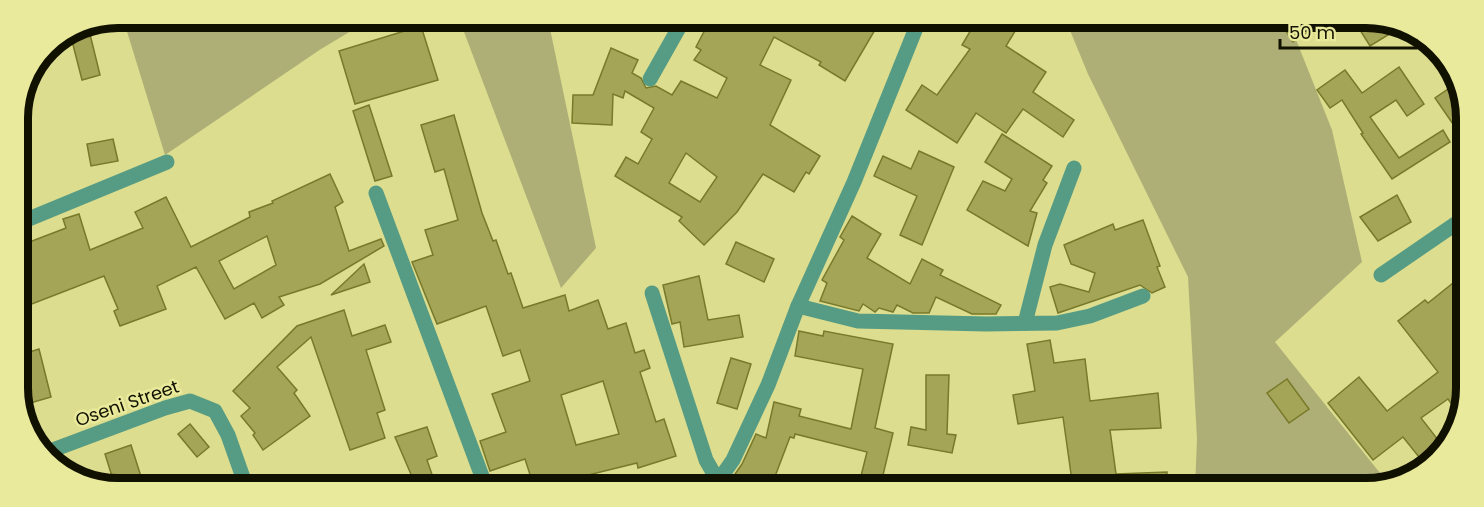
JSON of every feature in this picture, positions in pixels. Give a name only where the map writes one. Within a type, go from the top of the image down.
[{"type":"street","points":[[650,79],[679,28]]},
{"type":"street","points":[[720,478],[733,460],[768,385],[798,306],[854,182],[916,28]]},
{"type":"street","points":[[29,219],[167,162]]},
{"type":"street","points":[[1025,323],[1045,246],[1074,168]]},
{"type":"street","points":[[376,193],[483,478]]},
{"type":"street","points":[[1381,275],[1456,223]]},
{"type":"street","points":[[652,293],[714,478]]},
{"type":"street","points":[[798,306],[858,321],[1057,323],[1090,316],[1143,297]]},
{"type":"street","name":"Oseni Street","points":[[53,450],[165,408],[190,401],[215,411],[228,435],[243,478]]},
{"type":"green space","points":[[126,28],[356,28],[321,49],[165,155]]},
{"type":"green space","points":[[460,28],[550,28],[596,248],[561,288],[464,32]]},
{"type":"green space","points":[[1069,28],[1291,28],[1332,130],[1362,262],[1275,342],[1383,477],[1195,478],[1197,439],[1188,277],[1088,74]]},
{"type":"building","points":[[414,28],[422,28],[438,80],[355,104],[339,51]]},
{"type":"building","points":[[706,28],[876,28],[845,81],[819,65],[821,62],[774,37],[760,65],[791,80],[770,125],[820,156],[809,174],[806,172],[794,192],[763,174],[737,212],[704,245],[679,221],[682,217],[615,176],[626,157],[638,164],[652,139],[641,132],[654,108],[625,91],[623,98],[613,94],[612,125],[572,123],[573,95],[593,95],[611,48],[638,60],[632,73],[641,78],[646,88],[656,86],[672,95],[681,81],[717,98],[727,78],[694,60],[701,50],[696,47]],"holes":[[[686,153],[717,177],[700,202],[669,183]]]},
{"type":"building","points":[[972,28],[1017,28],[1006,46],[1046,72],[1033,92],[1074,120],[1063,137],[1023,109],[1006,133],[976,113],[957,143],[906,110],[922,85],[937,95],[970,49],[962,45]]},
{"type":"building","points":[[1284,28],[1314,28],[1293,42]]},
{"type":"building","points":[[1359,28],[1392,33],[1370,46]]},
{"type":"building","points":[[90,33],[100,75],[82,80],[72,42]]},
{"type":"building","points":[[1399,67],[1424,104],[1407,116],[1396,100],[1370,117],[1399,158],[1443,130],[1450,142],[1392,179],[1361,134],[1363,133],[1342,100],[1330,108],[1317,90],[1345,70],[1362,93]]},
{"type":"building","points":[[1448,89],[1452,95],[1456,128],[1435,98]]},
{"type":"building","points":[[369,105],[392,176],[375,181],[353,111]]},
{"type":"building","points":[[454,115],[482,213],[493,241],[496,240],[508,274],[511,273],[523,308],[565,295],[569,311],[598,300],[608,329],[626,323],[635,353],[644,350],[650,368],[640,372],[656,422],[664,419],[676,456],[638,468],[637,463],[580,478],[531,478],[525,459],[490,471],[480,441],[506,432],[492,394],[530,381],[520,350],[503,356],[486,306],[437,324],[412,262],[433,255],[425,230],[458,220],[444,169],[435,172],[421,125]],"holes":[[[603,381],[619,434],[576,445],[561,395]]]},
{"type":"building","points":[[1002,134],[1052,166],[1043,180],[1047,183],[1030,211],[1037,213],[1028,246],[967,210],[983,181],[1005,191],[1012,179],[985,162]]},
{"type":"building","points":[[113,139],[118,161],[91,166],[87,144]]},
{"type":"building","points":[[919,151],[954,167],[922,245],[900,235],[917,196],[874,176],[883,156],[911,169]]},
{"type":"building","points":[[330,174],[343,202],[335,207],[349,251],[381,239],[384,246],[320,284],[279,297],[284,305],[262,318],[254,303],[225,319],[196,267],[157,286],[166,309],[120,326],[114,311],[118,309],[104,276],[28,305],[29,242],[66,228],[63,219],[79,214],[90,250],[143,228],[135,212],[166,197],[191,247],[250,217],[249,212],[273,203],[272,201]],"holes":[[[267,236],[276,265],[234,289],[219,261]]]},
{"type":"building","points":[[1397,195],[1411,222],[1378,241],[1360,217]]},
{"type":"building","points":[[852,216],[881,234],[867,258],[910,284],[922,259],[943,270],[940,275],[1001,305],[996,314],[972,314],[936,297],[929,313],[913,313],[897,305],[893,312],[879,308],[875,312],[863,304],[859,311],[820,301],[827,283],[822,280],[844,240],[840,237]]},
{"type":"building","points":[[1143,220],[1160,266],[1157,267],[1165,287],[1152,293],[1140,285],[1058,313],[1050,287],[1060,284],[1089,292],[1095,273],[1071,264],[1064,245],[1113,224],[1115,230]]},
{"type":"building","points":[[736,242],[774,259],[764,282],[726,264]]},
{"type":"building","points":[[364,264],[370,282],[331,295]]},
{"type":"building","points":[[699,276],[708,320],[739,315],[743,337],[684,347],[680,322],[672,324],[663,285]]},
{"type":"building","points":[[1456,281],[1456,388],[1453,406],[1448,399],[1421,418],[1439,441],[1421,459],[1403,437],[1373,460],[1328,403],[1359,377],[1387,411],[1438,372],[1398,321],[1425,300],[1428,303]]},
{"type":"building","points":[[344,310],[352,336],[385,325],[391,342],[366,350],[385,410],[377,413],[385,438],[350,450],[311,337],[277,367],[297,390],[294,393],[310,416],[263,450],[253,435],[255,433],[241,416],[250,408],[233,391],[297,326]]},
{"type":"building","points":[[799,331],[823,336],[824,331],[893,344],[875,428],[893,433],[882,478],[860,478],[867,452],[795,434],[794,438],[790,437],[774,478],[732,478],[742,464],[756,434],[766,438],[774,402],[801,409],[799,416],[851,429],[863,369],[795,356]]},
{"type":"building","points":[[1050,340],[1054,363],[1085,359],[1090,401],[1158,393],[1161,428],[1110,430],[1116,474],[1167,472],[1167,478],[1072,478],[1063,417],[1018,424],[1013,395],[1035,391],[1027,344]]},
{"type":"building","points":[[39,349],[51,397],[30,403],[28,388],[28,352]]},
{"type":"building","points":[[731,358],[751,364],[737,409],[717,403]]},
{"type":"building","points":[[926,375],[949,375],[947,434],[956,435],[952,453],[908,445],[911,427],[926,430]]},
{"type":"building","points":[[1287,379],[1309,409],[1289,423],[1267,393]]},
{"type":"building","points":[[190,424],[209,447],[197,457],[178,434]]},
{"type":"building","points":[[427,427],[437,456],[427,460],[433,478],[413,478],[395,437]]},
{"type":"building","points":[[131,445],[141,478],[112,478],[105,454]]}]
